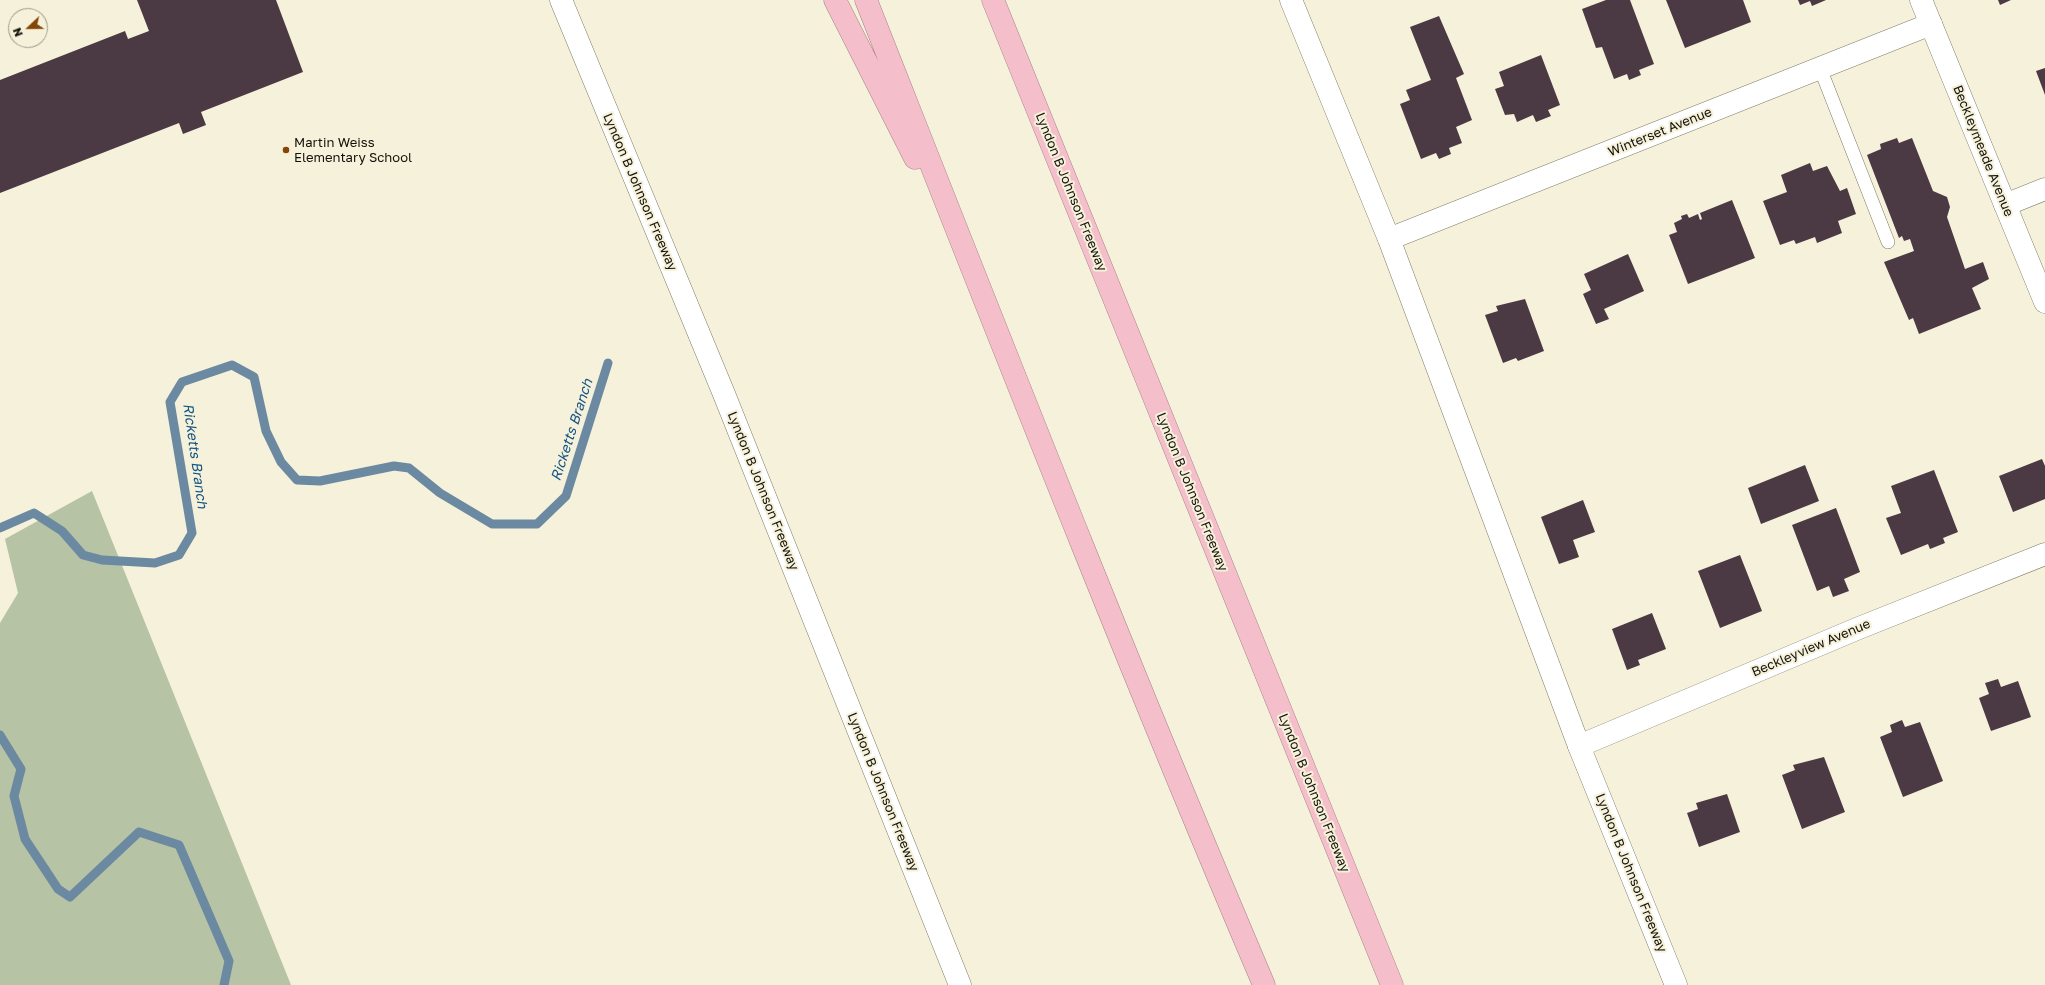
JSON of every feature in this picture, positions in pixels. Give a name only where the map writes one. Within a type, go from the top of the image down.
[{"type":"highway","points":[[836,0],[980,287]]},
{"type":"highway","points":[[866,0],[1221,885],[1264,985]]},
{"type":"highway","name":"Lyndon B Johnson Freeway","points":[[993,0],[1392,985]]},
{"type":"highway","points":[[1221,885],[1252,985]]},
{"type":"highway","points":[[1356,894],[1401,985]]},
{"type":"main road","name":"Lyndon B Johnson Freeway","points":[[561,0],[724,394],[960,985]]},
{"type":"main road","name":"Lyndon B Johnson Freeway","points":[[1291,0],[1389,239],[1579,746],[1676,985]]},
{"type":"main road","name":"Beckleymeade Avenue","points":[[1921,0],[2045,302]]},
{"type":"main road","name":"Winterset Avenue","points":[[1389,239],[1931,24]]},
{"type":"main road","points":[[2005,205],[2045,189]]},
{"type":"main road","name":"Beckleyview Avenue","points":[[1579,746],[1859,628],[2045,554]]},
{"type":"lane","points":[[1820,68],[1888,242]]},
{"type":"green space","points":[[92,491],[291,985],[0,985],[0,623],[18,593],[5,539]]},
{"type":"building","points":[[137,0],[276,0],[303,72],[201,112],[206,125],[183,134],[179,123],[0,193],[0,80],[125,31],[128,39],[149,31]]},
{"type":"building","points":[[1606,0],[1630,0],[1654,64],[1639,70],[1641,75],[1629,80],[1627,74],[1614,79],[1602,47],[1596,48],[1582,9]]},
{"type":"building","points":[[1666,0],[1743,0],[1751,22],[1685,48]]},
{"type":"building","points":[[1798,0],[1826,0],[1812,6],[1810,1],[1800,5]]},
{"type":"building","points":[[1998,0],[2011,0],[2000,5]]},
{"type":"building","points":[[1439,16],[1464,74],[1456,78],[1472,120],[1456,127],[1462,143],[1449,148],[1451,154],[1439,159],[1436,153],[1421,159],[1400,104],[1410,100],[1406,90],[1431,80],[1410,27]]},
{"type":"building","points":[[1541,55],[1560,105],[1548,110],[1551,116],[1536,122],[1533,115],[1517,122],[1514,114],[1505,115],[1495,89],[1504,86],[1499,72]]},
{"type":"building","points":[[2045,68],[2045,95],[2036,71]]},
{"type":"building","points":[[1897,138],[1899,143],[1912,138],[1933,191],[1947,197],[1950,207],[1947,217],[1965,269],[1983,262],[1989,279],[1972,288],[1981,309],[1919,334],[1913,318],[1909,320],[1884,262],[1914,251],[1910,239],[1904,241],[1902,236],[1899,238],[1867,155],[1881,149],[1880,144]]},
{"type":"building","points":[[1810,163],[1813,171],[1827,166],[1840,191],[1847,188],[1856,214],[1838,221],[1842,233],[1817,243],[1815,237],[1796,244],[1794,240],[1780,245],[1763,201],[1787,192],[1781,175]]},
{"type":"building","points":[[1732,200],[1755,258],[1688,284],[1669,235],[1677,232],[1674,223],[1682,219],[1681,216],[1687,214],[1689,218],[1698,214],[1700,220],[1702,219],[1700,213]]},
{"type":"building","points":[[1628,254],[1644,291],[1604,309],[1609,319],[1596,324],[1583,294],[1591,290],[1584,274]]},
{"type":"building","points":[[1525,299],[1544,351],[1518,361],[1516,358],[1503,363],[1485,315],[1498,311],[1496,306]]},
{"type":"building","points":[[2042,459],[2045,466],[2045,499],[2013,512],[1999,476]]},
{"type":"building","points":[[1805,465],[1819,501],[1761,524],[1748,488]]},
{"type":"building","points":[[1934,470],[1958,532],[1943,538],[1945,543],[1930,549],[1928,544],[1901,555],[1886,518],[1901,513],[1891,486]]},
{"type":"building","points":[[1583,500],[1595,532],[1573,540],[1579,557],[1559,564],[1541,517]]},
{"type":"building","points":[[1836,508],[1860,572],[1844,579],[1849,591],[1833,597],[1829,586],[1817,591],[1792,525]]},
{"type":"building","points":[[1740,555],[1762,611],[1720,628],[1698,571]]},
{"type":"building","points":[[1652,613],[1666,649],[1638,660],[1640,665],[1627,670],[1612,629]]},
{"type":"building","points":[[1998,679],[2001,687],[2018,681],[2031,717],[1991,731],[1979,698],[1989,694],[1985,683]]},
{"type":"building","points":[[1902,720],[1905,727],[1920,722],[1943,781],[1903,797],[1880,737],[1892,732],[1890,725]]},
{"type":"building","points":[[1824,757],[1845,812],[1802,829],[1782,775],[1795,770],[1793,765]]},
{"type":"building","points":[[1727,794],[1740,832],[1699,847],[1687,813],[1698,809],[1696,803]]},
{"type":"waterway","name":"Ricketts Branch","points":[[0,528],[34,513],[62,531],[83,555],[102,560],[155,563],[179,555],[192,533],[170,402],[182,382],[232,365],[254,377],[266,431],[281,462],[297,480],[320,481],[394,466],[409,468],[440,493],[492,524],[537,524],[566,496],[608,363]]},
{"type":"waterway","points":[[0,735],[21,769],[14,796],[25,839],[58,889],[70,897],[139,832],[179,845],[229,961],[224,985]]},
{"type":"place","name":"Martin Weiss Elementary School","points":[[286,150]]}]
